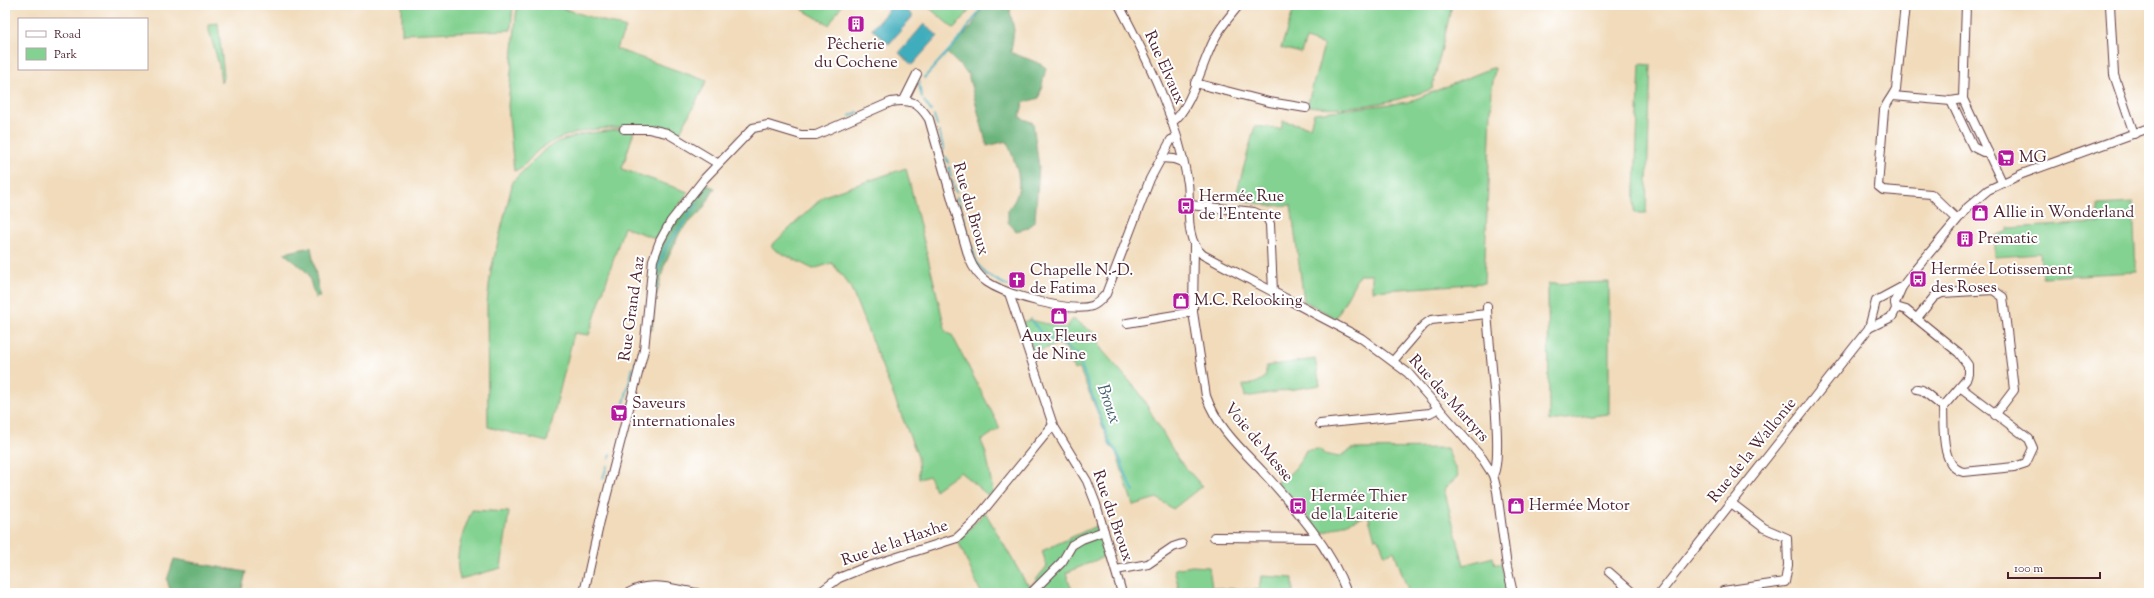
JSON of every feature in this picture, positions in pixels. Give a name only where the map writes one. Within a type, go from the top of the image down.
[{"type":"street","name":"Rue Elvaux","points":[[1119,5],[1160,86],[1172,122]]},
{"type":"street","points":[[1194,246],[1188,183],[1172,122],[1183,113],[1214,40],[1222,26],[1239,5]]},
{"type":"street","points":[[1905,5],[1896,89],[1893,96],[1887,101],[1884,110],[1878,186],[1883,190],[1931,194],[1957,219]]},
{"type":"street","points":[[1966,5],[1963,99],[2002,182]]},
{"type":"street","points":[[2110,5],[2114,74],[2134,134]]},
{"type":"street","points":[[904,100],[917,74]]},
{"type":"street","points":[[1195,83],[1269,102],[1306,108]]},
{"type":"street","points":[[1893,96],[1951,101],[1963,99]]},
{"type":"street","name":"Rue Grand Aaz","points":[[584,593],[600,521],[644,350],[653,260],[660,241],[671,221],[718,163],[749,131],[759,126],[776,126],[801,135],[816,135],[884,104],[904,100]]},
{"type":"street","name":"Rue du Broux","points":[[904,100],[916,103],[929,119],[969,258],[974,269],[987,282],[1009,293],[1053,425],[1086,481],[1104,531],[1122,593]]},
{"type":"street","points":[[1951,101],[1973,147],[1983,152],[1988,152]]},
{"type":"street","name":"Rue de la Wallonie","points":[[1660,593],[1730,502],[1869,328],[1894,315],[1902,287],[1957,219],[1978,198],[2002,182],[2149,128]]},
{"type":"street","points":[[624,129],[649,129],[667,133],[718,163]]},
{"type":"street","points":[[1009,293],[1064,306],[1091,306],[1100,302],[1113,277],[1137,210],[1161,158],[1171,140],[1176,138]]},
{"type":"street","points":[[1161,158],[1174,158],[1182,162]]},
{"type":"street","points":[[1190,205],[1254,212],[1268,218],[1270,224],[1273,292]]},
{"type":"street","name":"Rue des Martyrs","points":[[1194,246],[1203,255],[1361,338],[1393,360],[1408,373],[1439,408],[1482,458],[1493,475]]},
{"type":"street","name":"Voie de Messe","points":[[1194,246],[1193,312],[1206,396],[1220,425],[1289,502],[1317,538],[1340,573],[1347,593]]},
{"type":"street","name":"Rue de la Wallonie","points":[[1869,328],[1876,301],[1902,287]]},
{"type":"street","points":[[1917,318],[1934,297],[1942,294],[1993,290],[2003,297],[2014,390],[1995,415]]},
{"type":"street","points":[[1884,296],[1891,298],[1896,305],[1917,318],[1965,358],[1968,365],[1968,374],[1960,387],[1943,407]]},
{"type":"street","points":[[1873,310],[1876,316],[1885,320]]},
{"type":"street","points":[[1393,360],[1424,325],[1431,320],[1487,311],[1497,444],[1496,470],[1493,475],[1497,491],[1507,567],[1513,593]]},
{"type":"street","points":[[1127,323],[1193,312]]},
{"type":"street","points":[[1917,390],[1922,390],[1943,407],[1948,460],[1957,470],[1964,472],[2026,463],[2031,454],[2032,444],[2029,439],[1995,415],[1960,387]]},
{"type":"street","points":[[1320,424],[1430,413],[1439,408]]},
{"type":"street","name":"Rue de la Haxhe","points":[[819,593],[839,578],[866,567],[957,538],[974,522],[1053,425]]},
{"type":"street","points":[[1723,591],[1785,582],[1788,565],[1787,538],[1764,528],[1730,502]]},
{"type":"street","points":[[1031,593],[1062,562],[1072,545],[1082,539],[1104,531]]},
{"type":"street","points":[[1214,537],[1317,538]]},
{"type":"street","points":[[1116,570],[1148,564],[1173,546],[1182,544]]},
{"type":"street","points":[[1609,572],[1633,593]]},
{"type":"street","points":[[628,593],[636,588],[648,586],[697,593]]},
{"type":"green space","points":[[402,5],[513,5],[511,30],[402,34]]},
{"type":"green space","points":[[517,5],[552,5],[626,28],[616,49],[707,81],[679,134],[635,128],[622,169],[688,192],[657,239],[624,227],[589,335],[574,333],[547,442],[488,427],[487,304],[491,270],[513,181],[544,150],[557,142],[582,134],[633,128],[597,129],[561,138],[540,149],[525,164],[514,171],[508,106]]},
{"type":"green space","points":[[804,5],[842,5],[829,25],[803,10]]},
{"type":"green space","points":[[926,5],[974,5],[954,29]]},
{"type":"green space","points":[[983,5],[1011,5],[1010,11],[1014,30],[1011,52],[1038,63],[1046,68],[1039,98],[1023,103],[1020,117],[1033,123],[1039,167],[1035,220],[1028,228],[1016,231],[1008,222],[1008,210],[1018,193],[1019,184],[1017,168],[1007,141],[987,146],[968,74],[947,53],[972,26]]},
{"type":"green space","points":[[1295,5],[1452,5],[1432,89],[1402,98],[1370,105],[1354,107],[1307,106],[1324,45],[1306,39],[1301,53],[1281,48]]},
{"type":"green space","points":[[218,23],[224,76],[221,83],[219,65],[209,30],[209,24]]},
{"type":"green space","points":[[1640,64],[1651,65],[1646,213],[1634,213]]},
{"type":"green space","points":[[1495,68],[1492,88],[1484,283],[1372,291],[1372,275],[1359,275],[1336,318],[1304,301],[1291,205],[1272,206],[1235,199],[1255,126],[1281,129],[1283,121],[1310,127],[1314,113],[1408,102]]},
{"type":"green space","points":[[906,168],[946,332],[952,335],[1000,428],[981,441],[987,459],[993,492],[989,496],[960,472],[935,490],[929,476],[919,479],[918,457],[850,286],[832,263],[813,269],[775,250],[771,246],[824,196]]},
{"type":"green space","points":[[702,183],[715,188],[703,209],[680,232],[664,266],[655,302],[652,330],[649,331],[654,263],[661,242]]},
{"type":"green space","points":[[2133,203],[2136,272],[2042,277],[2040,254],[1995,257],[1995,236],[2008,231],[2008,228],[2099,223],[2098,205]]},
{"type":"green space","points":[[311,247],[320,297],[315,298],[308,273],[284,253]]},
{"type":"green space","points":[[1609,282],[1609,414],[1549,421],[1548,284]]},
{"type":"green space","points":[[1073,319],[1094,333],[1102,350],[1139,392],[1178,459],[1202,486],[1173,509],[1157,498],[1133,505],[1116,452],[1110,446],[1079,368],[1074,370],[1064,342],[1033,353],[1022,322],[1030,320],[1066,328]]},
{"type":"green space","points":[[1315,359],[1320,385],[1245,397],[1243,385],[1256,383],[1264,378],[1266,375],[1266,366]]},
{"type":"green space","points":[[1447,448],[1458,476],[1444,489],[1464,565],[1493,557],[1495,564],[1501,564],[1509,593],[1409,593],[1394,551],[1385,555],[1378,538],[1375,539],[1368,515],[1320,534],[1304,512],[1276,482],[1291,473],[1301,460],[1306,450],[1320,449],[1324,454],[1339,457],[1352,449]]},
{"type":"green space","points":[[472,510],[509,512],[501,568],[460,579],[458,570],[458,553],[462,535]]},
{"type":"green space","points":[[985,512],[1026,583],[1031,586],[1047,566],[1042,551],[1098,525],[1108,555],[1066,573],[1073,593],[981,593],[958,541]]},
{"type":"green space","points":[[174,559],[246,572],[241,593],[171,593],[167,580]]},
{"type":"green space","points":[[1192,566],[1209,567],[1212,588],[1259,590],[1261,576],[1293,578],[1293,593],[1180,593],[1174,569]]},
{"type":"water","points":[[893,5],[901,5],[913,16],[889,44],[872,29]]},
{"type":"water","points":[[924,24],[938,36],[912,65],[899,53]]},
{"type":"waterway","points":[[924,78],[962,36],[983,5]]},
{"type":"waterway","name":"Broux","points":[[920,82],[919,85],[922,97]]},
{"type":"waterway","name":"Broux","points":[[924,101],[931,111]]},
{"type":"waterway","points":[[850,116],[858,112]]},
{"type":"waterway","name":"Broux","points":[[934,116],[937,126]]},
{"type":"waterway","name":"Broux","points":[[939,132],[944,150]]},
{"type":"waterway","name":"Broux","points":[[946,157],[948,163]]},
{"type":"waterway","name":"Broux","points":[[949,167],[951,177]]},
{"type":"waterway","name":"Broux","points":[[952,181],[956,192]]},
{"type":"waterway","name":"Broux","points":[[957,197],[977,264],[987,275],[1008,286]]},
{"type":"waterway","points":[[655,290],[658,268],[667,245],[697,205]]},
{"type":"waterway","name":"Broux","points":[[1031,319],[1040,332],[1077,354],[1110,444],[1118,454],[1127,479],[1134,491]]},
{"type":"waterway","points":[[635,364],[637,359]]},
{"type":"waterway","points":[[624,403],[633,368]]},
{"type":"waterway","points":[[609,459],[611,454]]},
{"type":"waterway","points":[[603,478],[607,466]]},
{"type":"place","name":"Pêcherie du Cochene","points":[[856,24]]},
{"type":"place","name":"MG","points":[[2006,158]]},
{"type":"place","name":"Hermée Rue de l'Entente","points":[[1186,206]]},
{"type":"place","name":"Allie in Wonderland","points":[[1980,213]]},
{"type":"place","name":"Prematic","points":[[1965,239]]},
{"type":"place","name":"Hermée Lotissement des Roses","points":[[1918,279]]},
{"type":"place","name":"Chapelle N.-D. de Fatima","points":[[1017,280]]},
{"type":"place","name":"M.C. Relooking","points":[[1181,301]]},
{"type":"place","name":"Aux Fleurs de Nine","points":[[1059,316]]},
{"type":"place","name":"Saveurs internationales","points":[[619,413]]},
{"type":"place","name":"Hermée Thier de la Laiterie","points":[[1298,506]]},
{"type":"place","name":"Hermée Motor","points":[[1516,506]]}]
